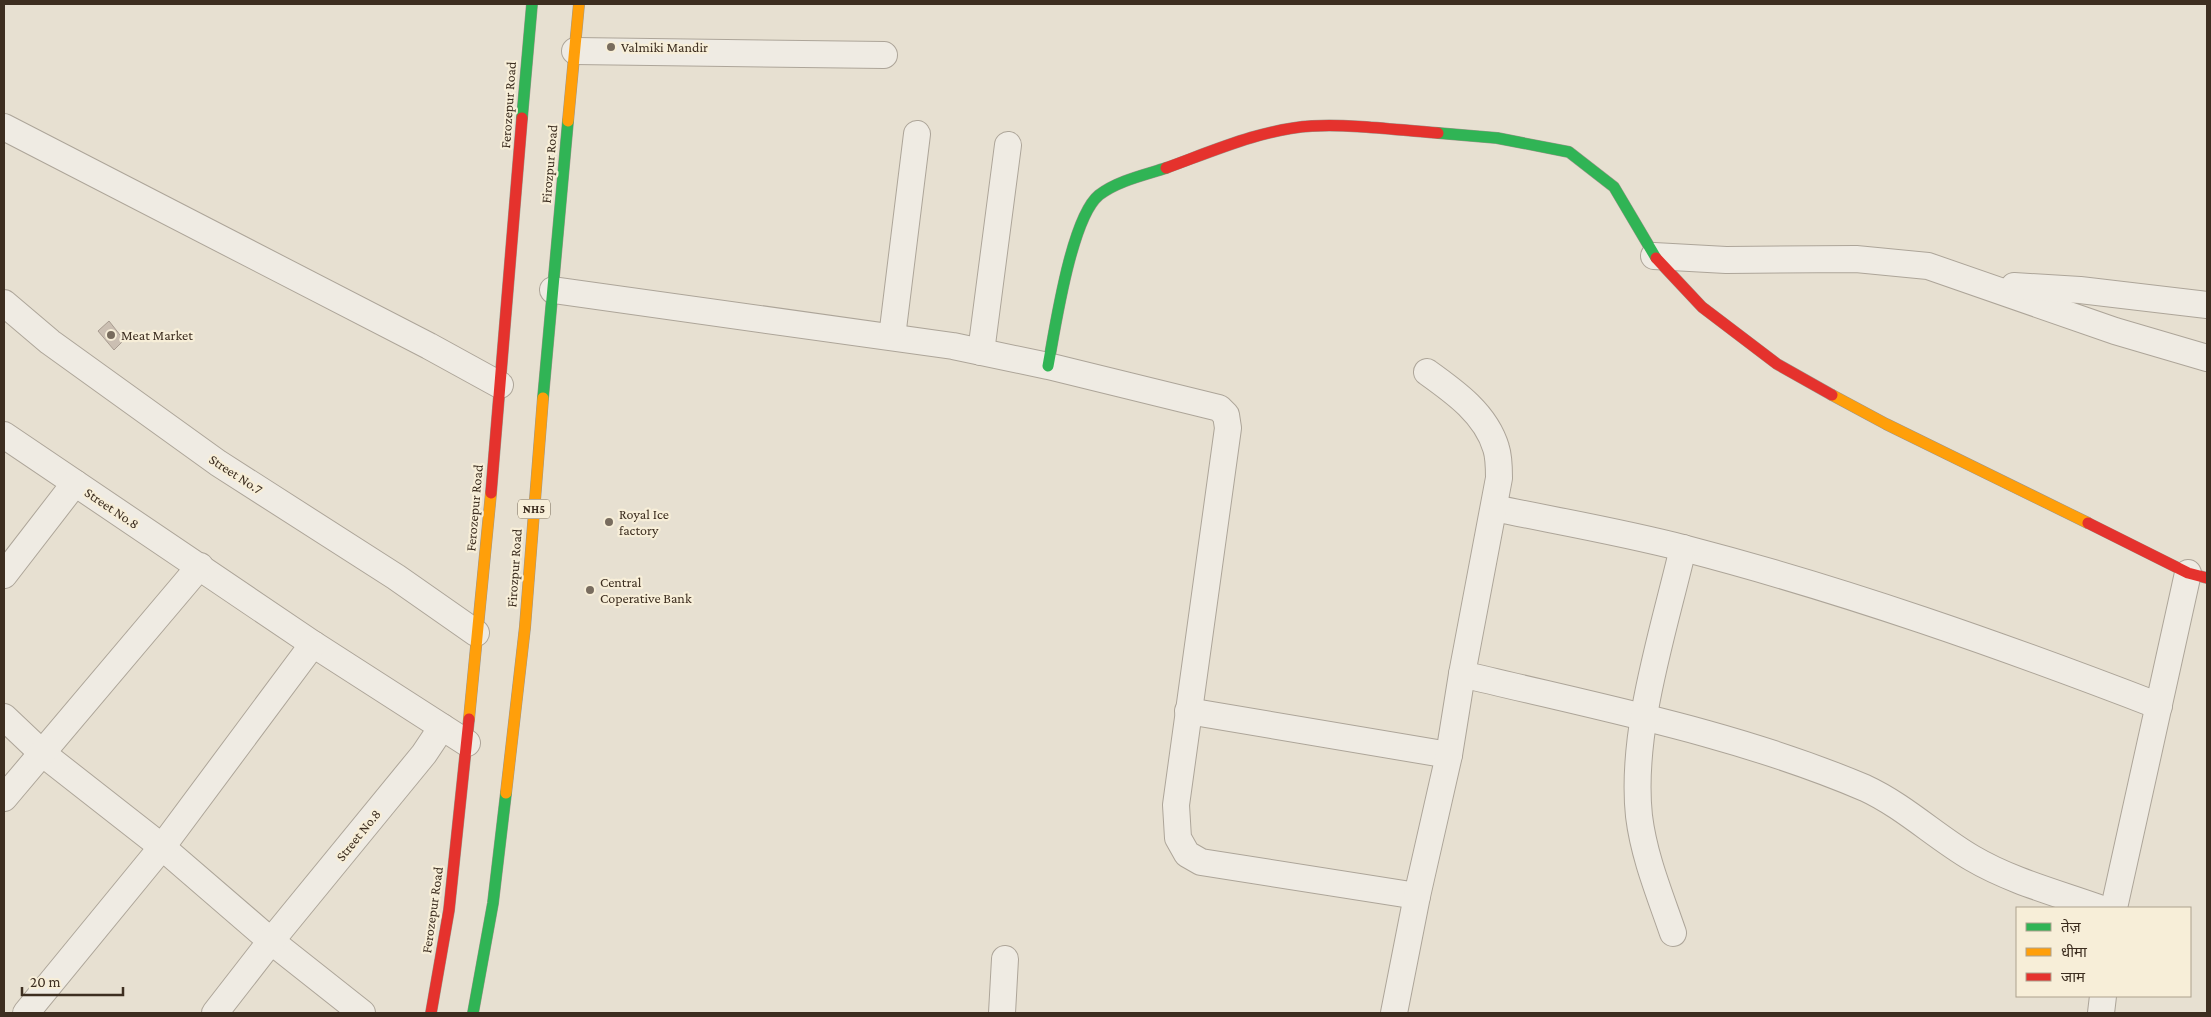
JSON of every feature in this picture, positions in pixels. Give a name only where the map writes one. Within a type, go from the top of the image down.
[{"type":"main road","name":"Ferozepur Road","points":[[431,1013],[449,910],[467,743],[476,633],[488,527],[532,4]]},
{"type":"main road","name":"Firozpur Road","points":[[473,1013],[493,903],[511,760],[525,626],[579,4]]},
{"type":"main road","points":[[1048,366],[1073,249],[1084,217],[1096,198],[1111,187],[1256,136],[1310,126],[1349,126],[1497,138],[1569,152],[1614,187],[1654,256],[1702,307],[1777,364],[1886,424],[2198,576]]},
{"type":"street","points":[[575,51],[884,55]]},
{"type":"street","points":[[4,127],[420,341],[500,385]]},
{"type":"street","points":[[892,338],[917,134]]},
{"type":"street","points":[[980,352],[1008,145]]},
{"type":"street","points":[[1654,256],[1726,260],[1856,259],[1928,266],[2115,331],[2207,358]]},
{"type":"street","points":[[1985,285],[2080,290],[2207,305]]},
{"type":"street","points":[[553,290],[980,352],[1048,366],[1219,408],[1226,415],[1228,428],[1176,805],[1178,838],[1187,854],[1201,862],[1417,896]]},
{"type":"street","name":"Street No.7","points":[[4,303],[50,342],[218,463],[396,578],[476,633]]},
{"type":"street","points":[[1394,1013],[1417,896],[1449,755],[1462,674],[1499,478],[1497,449],[1487,427],[1459,394],[1427,372]]},
{"type":"street","name":"Street No.8","points":[[4,435],[313,644],[467,743]]},
{"type":"street","name":"Street No.8","points":[[4,575],[75,483]]},
{"type":"street","points":[[1494,508],[1683,548],[1882,606],[2013,650],[2159,706]]},
{"type":"street","points":[[1673,933],[1651,869],[1639,816],[1638,772],[1643,718],[1683,548]]},
{"type":"street","points":[[4,798],[200,566]]},
{"type":"street","points":[[2114,907],[2159,706],[2198,576]]},
{"type":"street","points":[[26,1013],[162,847],[313,644]]},
{"type":"street","points":[[1462,674],[1697,731],[1803,764],[1867,789],[1929,827],[1972,859],[2019,880],[2095,907]]},
{"type":"street","points":[[1188,711],[1449,755]]},
{"type":"street","points":[[4,717],[42,753],[162,847],[271,941],[362,1013]]},
{"type":"street","name":"Street No.8","points":[[215,1013],[271,941],[424,754],[442,726]]},
{"type":"street","points":[[1002,1013],[1005,960]]},
{"type":"street","points":[[2101,1013],[2103,997]]},
{"type":"building","points":[[109,321],[124,340],[114,350],[98,331]]},
{"type":"traffic: fast","points":[[522,118],[532,4]]},
{"type":"traffic: fast","points":[[543,398],[568,121]]},
{"type":"traffic: fast","points":[[1438,133],[1497,138],[1569,152],[1614,187],[1656,258]]},
{"type":"traffic: fast","points":[[1048,366],[1072,249],[1089,207],[1106,190],[1131,179],[1166,168]]},
{"type":"traffic: fast","points":[[473,1013],[493,903],[506,793]]},
{"type":"traffic: slow","points":[[568,121],[579,4]]},
{"type":"traffic: slow","points":[[1832,395],[1886,424],[2088,523]]},
{"type":"traffic: slow","points":[[506,793],[525,627],[543,398]]},
{"type":"traffic: slow","points":[[469,719],[491,493]]},
{"type":"traffic: jam","points":[[491,493],[522,118]]},
{"type":"traffic: jam","points":[[1166,168],[1256,136],[1293,128],[1344,126],[1438,133]]},
{"type":"traffic: jam","points":[[1656,258],[1702,307],[1777,364],[1832,395]]},
{"type":"traffic: jam","points":[[2088,523],[2188,573],[2207,578]]},
{"type":"traffic: jam","points":[[431,1013],[449,910],[469,719]]},
{"type":"place","name":"Valmiki Mandir","points":[[611,47]]},
{"type":"place","name":"Meat Market","points":[[111,335]]},
{"type":"place","name":"Royal Ice factory","points":[[609,522]]},
{"type":"place","name":"Central Coperative Bank","points":[[590,590]]}]
